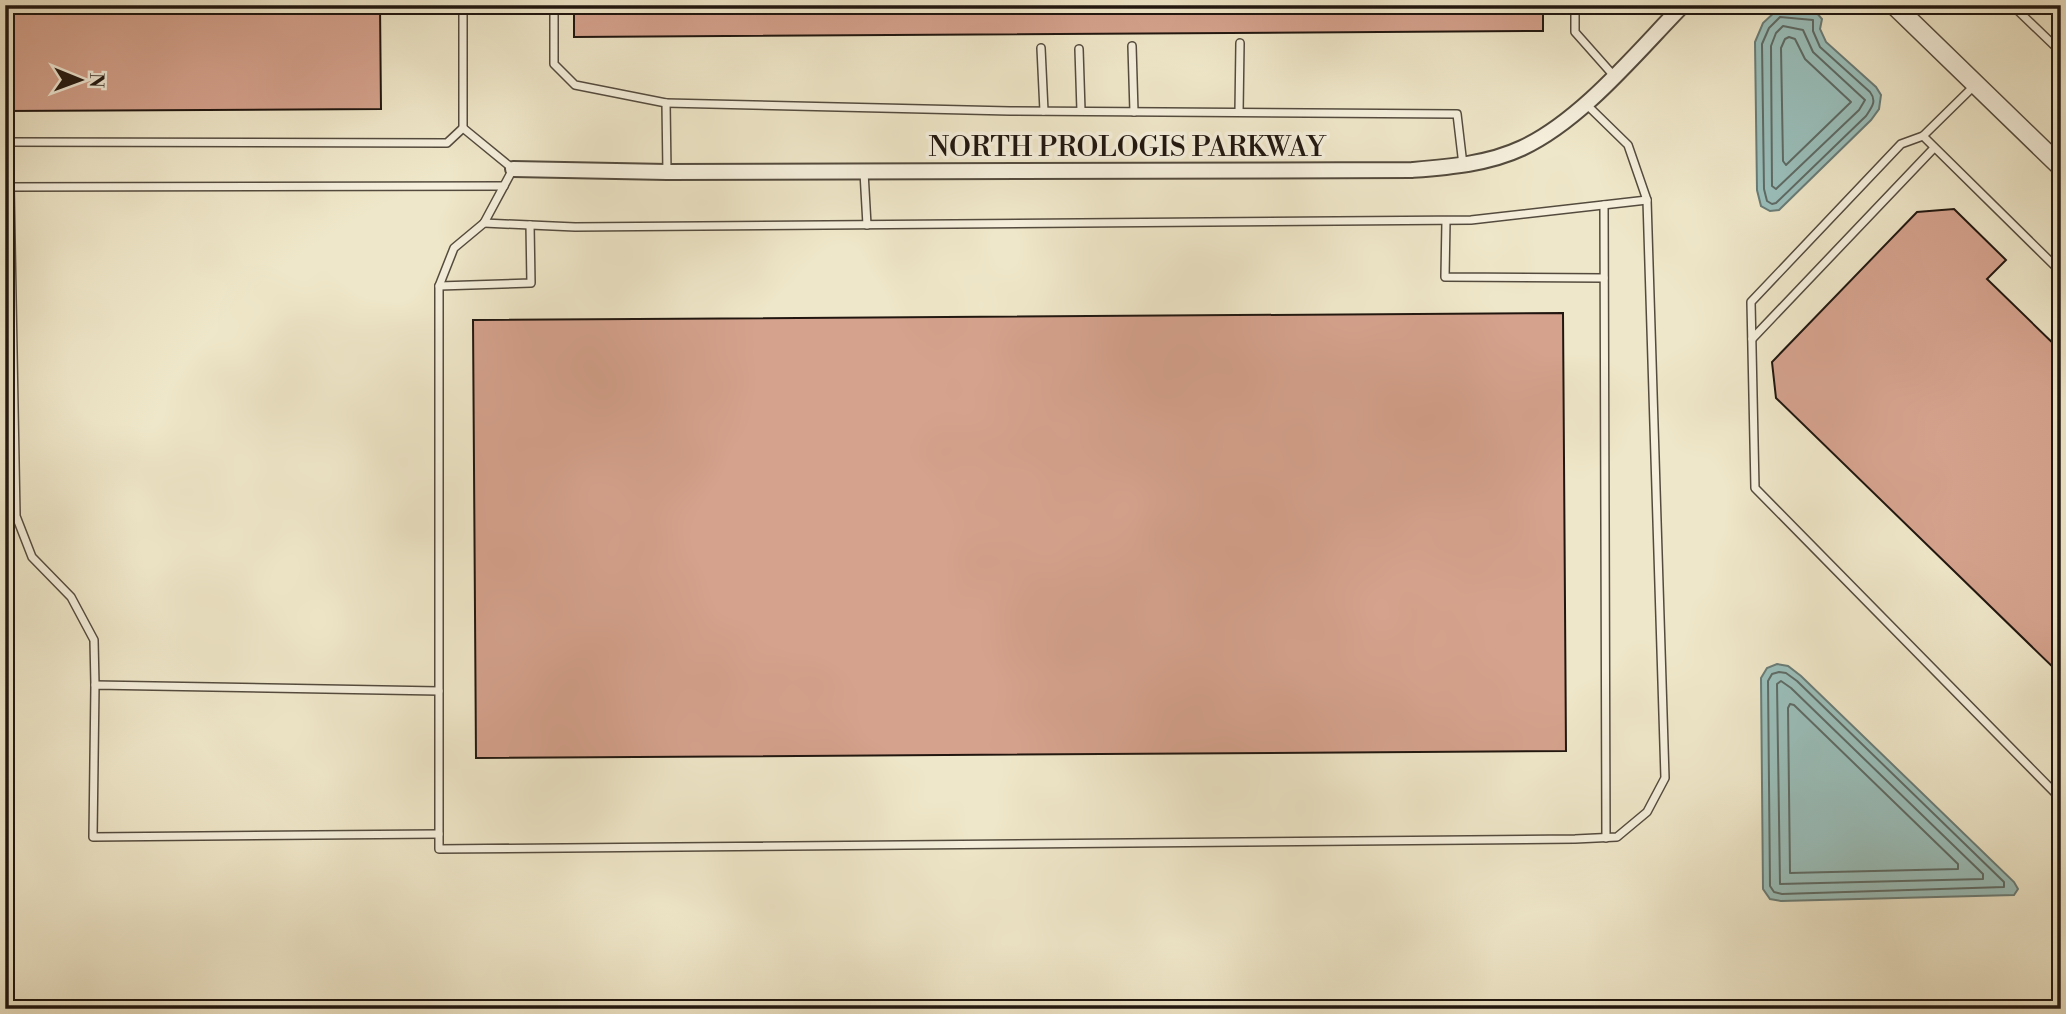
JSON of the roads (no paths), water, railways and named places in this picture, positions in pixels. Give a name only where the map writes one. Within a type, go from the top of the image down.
[{"type":"street","name":"NORTH PROLOGIS PARKWAY","points":[[513,169],[667,172],[1398,170],[1463,166],[1522,148],[1572,119],[1683,5]]},
{"type":"street","points":[[1894,5],[2061,167]]},
{"type":"lane","points":[[5,142],[447,143],[463,128],[463,5]]},
{"type":"lane","points":[[554,5],[554,64],[575,85],[666,103],[1044,111],[1457,114],[1463,166]]},
{"type":"lane","points":[[1575,5],[1576,32],[1614,76]]},
{"type":"lane","points":[[2012,5],[2061,52]]},
{"type":"lane","points":[[1239,112],[1240,43]]},
{"type":"lane","points":[[1132,46],[1134,112]]},
{"type":"lane","points":[[1041,48],[1044,111]]},
{"type":"lane","points":[[1079,48],[1081,111]]},
{"type":"lane","points":[[1976,85],[1923,136],[1901,144],[1751,302],[1755,488],[2061,799]]},
{"type":"lane","points":[[666,103],[667,172]]},
{"type":"lane","points":[[463,128],[513,169],[484,223],[454,248],[439,286],[439,849],[1606,838],[1616,837],[1647,811],[1665,778],[1647,200],[1628,145],[1586,104]]},
{"type":"lane","points":[[1923,136],[2061,272]]},
{"type":"lane","points":[[1752,339],[1934,148]]},
{"type":"lane","points":[[864,171],[867,225]]},
{"type":"lane","points":[[439,834],[93,837],[96,685],[94,640],[71,597],[32,557],[16,516],[8,187],[504,186]]},
{"type":"lane","points":[[484,223],[867,225],[1446,221],[1647,200]]},
{"type":"lane","points":[[1604,205],[1606,838]]},
{"type":"lane","points":[[1446,221],[1446,277],[1604,278]]},
{"type":"lane","points":[[439,286],[531,283],[530,225]]},
{"type":"lane","points":[[96,685],[439,691]]},
{"type":"water","points":[[1777,10],[1816,12],[1822,19],[1820,29],[1826,42],[1876,87],[1881,95],[1879,109],[1871,120],[1779,210],[1770,211],[1761,206],[1757,190],[1755,42],[1763,23]]},
{"type":"water","points":[[1777,664],[1788,666],[1801,676],[2014,882],[2018,889],[2014,895],[1781,901],[1770,899],[1763,889],[1761,678],[1767,668]]}]
